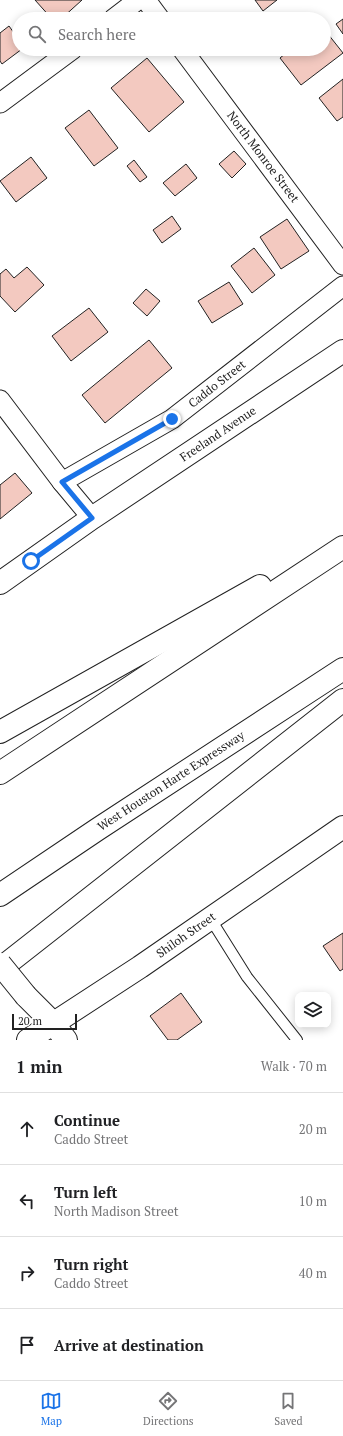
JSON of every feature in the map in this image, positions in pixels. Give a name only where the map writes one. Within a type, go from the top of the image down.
[{"type":"main road","name":"Freeland Avenue","points":[[92,518],[343,351]]},
{"type":"main road","points":[[0,583],[92,518]]},
{"type":"main road","points":[[0,732],[343,539]]},
{"type":"main road","points":[[0,773],[343,547]]},
{"type":"main road","name":"West Houston Harte Expressway","points":[[0,895],[98,828],[343,669]]},
{"type":"main road","points":[[0,969],[343,700]]},
{"type":"main road","name":"Shiloh Street","points":[[28,1040],[140,967],[343,827]]},
{"type":"main road","points":[[0,964],[26,996],[53,1023],[66,1040]]},
{"type":"street","points":[[122,12],[138,0]]},
{"type":"street","points":[[146,0],[155,12]]},
{"type":"street","points":[[0,103],[63,56]]},
{"type":"street","name":"North Monroe Street","points":[[187,56],[343,265]]},
{"type":"street","name":"Caddo Street","points":[[62,482],[172,419],[343,286]]},
{"type":"street","points":[[0,400],[62,482],[92,518]]},
{"type":"lane","points":[[210,918],[247,977],[297,1040]]},
{"type":"building","points":[[35,0],[82,0],[69,12],[46,12]]},
{"type":"building","points":[[255,0],[277,0],[263,11]]},
{"type":"building","points":[[343,19],[343,34],[336,24]]},
{"type":"building","points":[[9,26],[12,30],[13,56],[2,64],[0,61],[0,33]]},
{"type":"building","points":[[331,38],[343,53],[301,85],[280,58],[282,56],[331,56]]},
{"type":"building","points":[[147,58],[184,102],[149,132],[111,88]]},
{"type":"building","points":[[343,79],[343,117],[337,121],[319,98]]},
{"type":"building","points":[[89,110],[118,148],[94,166],[65,128]]},
{"type":"building","points":[[234,151],[246,164],[232,178],[219,164]]},
{"type":"building","points":[[31,157],[47,178],[16,202],[0,181]]},
{"type":"building","points":[[134,160],[147,177],[140,182],[127,166]]},
{"type":"building","points":[[186,164],[197,178],[175,196],[163,183]]},
{"type":"building","points":[[172,216],[181,229],[162,243],[153,230]]},
{"type":"building","points":[[287,219],[309,251],[281,269],[260,237]]},
{"type":"building","points":[[254,248],[275,275],[252,293],[231,266]]},
{"type":"building","points":[[27,267],[44,285],[15,312],[0,296],[0,274],[6,269],[14,278]]},
{"type":"building","points":[[229,282],[243,304],[212,323],[198,301]]},
{"type":"building","points":[[146,289],[160,301],[147,316],[133,303]]},
{"type":"building","points":[[89,308],[108,332],[71,361],[52,336]]},
{"type":"building","points":[[149,340],[172,368],[105,423],[82,395]]},
{"type":"building","points":[[15,473],[32,493],[0,519],[0,485]]},
{"type":"building","points":[[343,933],[343,969],[340,971],[323,946]]},
{"type":"building","points":[[181,993],[202,1022],[177,1040],[168,1040],[150,1016]]},
{"type":"route","points":[[31,561],[92,518],[62,482],[172,419]]}]
